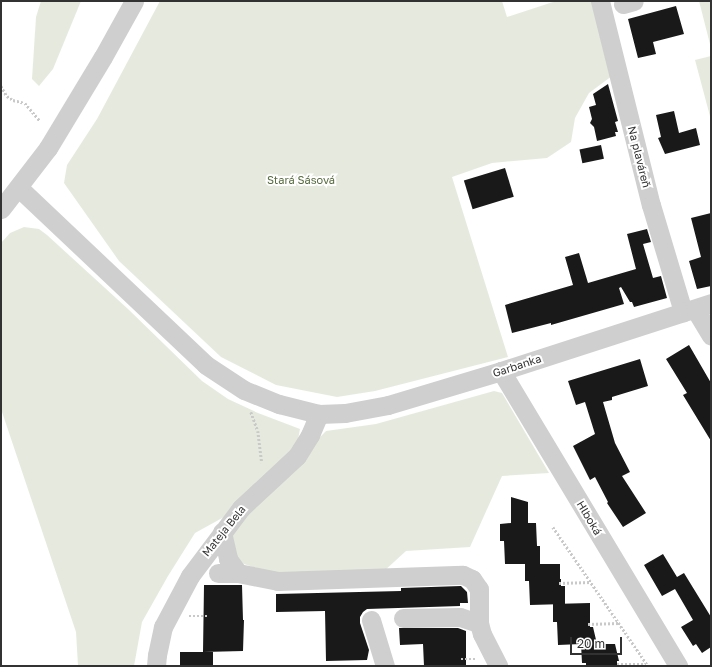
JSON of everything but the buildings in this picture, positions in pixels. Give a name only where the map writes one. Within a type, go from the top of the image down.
[{"type":"street","points":[[1,209],[19,188],[48,148],[78,100],[134,1]]},
{"type":"street","name":"Na plaváreň","points":[[600,1],[651,205],[696,308],[711,336]]},
{"type":"street","name":"Garbanka","points":[[19,188],[206,365],[244,390],[279,404],[319,414],[345,413],[388,404],[501,371],[696,308]]},
{"type":"street","name":"Hlboká","points":[[501,371],[678,666]]},
{"type":"street","name":"Mateja Bela","points":[[156,666],[157,655],[164,627],[190,576],[241,508],[297,456],[310,436],[319,414]]},
{"type":"street","points":[[222,532],[228,559],[238,573]]},
{"type":"street","points":[[218,573],[238,573],[278,581],[463,575],[472,579],[479,589],[481,603],[479,623],[488,649],[498,666]]},
{"type":"street","points":[[403,618],[460,617],[479,623]]},
{"type":"street","points":[[371,620],[385,666]]},
{"type":"path","points":[[1,86],[13,100],[25,103],[40,121]]},
{"type":"path","points":[[249,410],[258,431],[263,459],[262,466]]},
{"type":"path","points":[[553,527],[647,665]]},
{"type":"path","points":[[560,583],[591,582]]},
{"type":"path","points":[[588,624],[619,623]]},
{"type":"path","points":[[617,664],[647,665]]},
{"type":"green space","points":[[41,1],[81,1],[53,69],[39,86],[32,79],[36,17]]},
{"type":"green space","name":"Stará Sásová","points":[[160,1],[502,1],[507,17],[556,1],[592,1],[612,76],[589,93],[575,118],[571,142],[547,158],[492,163],[452,177],[508,357],[375,391],[337,397],[276,385],[221,357],[119,261],[64,183],[67,165],[97,119]]},
{"type":"green space","points":[[699,1],[711,1],[711,48]]},
{"type":"green space","points":[[711,56],[711,120],[695,60]]},
{"type":"green space","points":[[24,227],[39,229],[47,235],[128,309],[202,381],[228,399],[258,413],[300,429],[297,445],[224,517],[195,533],[142,622],[134,666],[78,666],[76,632],[1,409],[1,243],[10,233]]},
{"type":"green space","points":[[494,391],[502,393],[549,473],[502,476],[470,547],[406,551],[383,572],[283,577],[238,562],[232,533],[235,525],[326,431],[376,424]]}]
